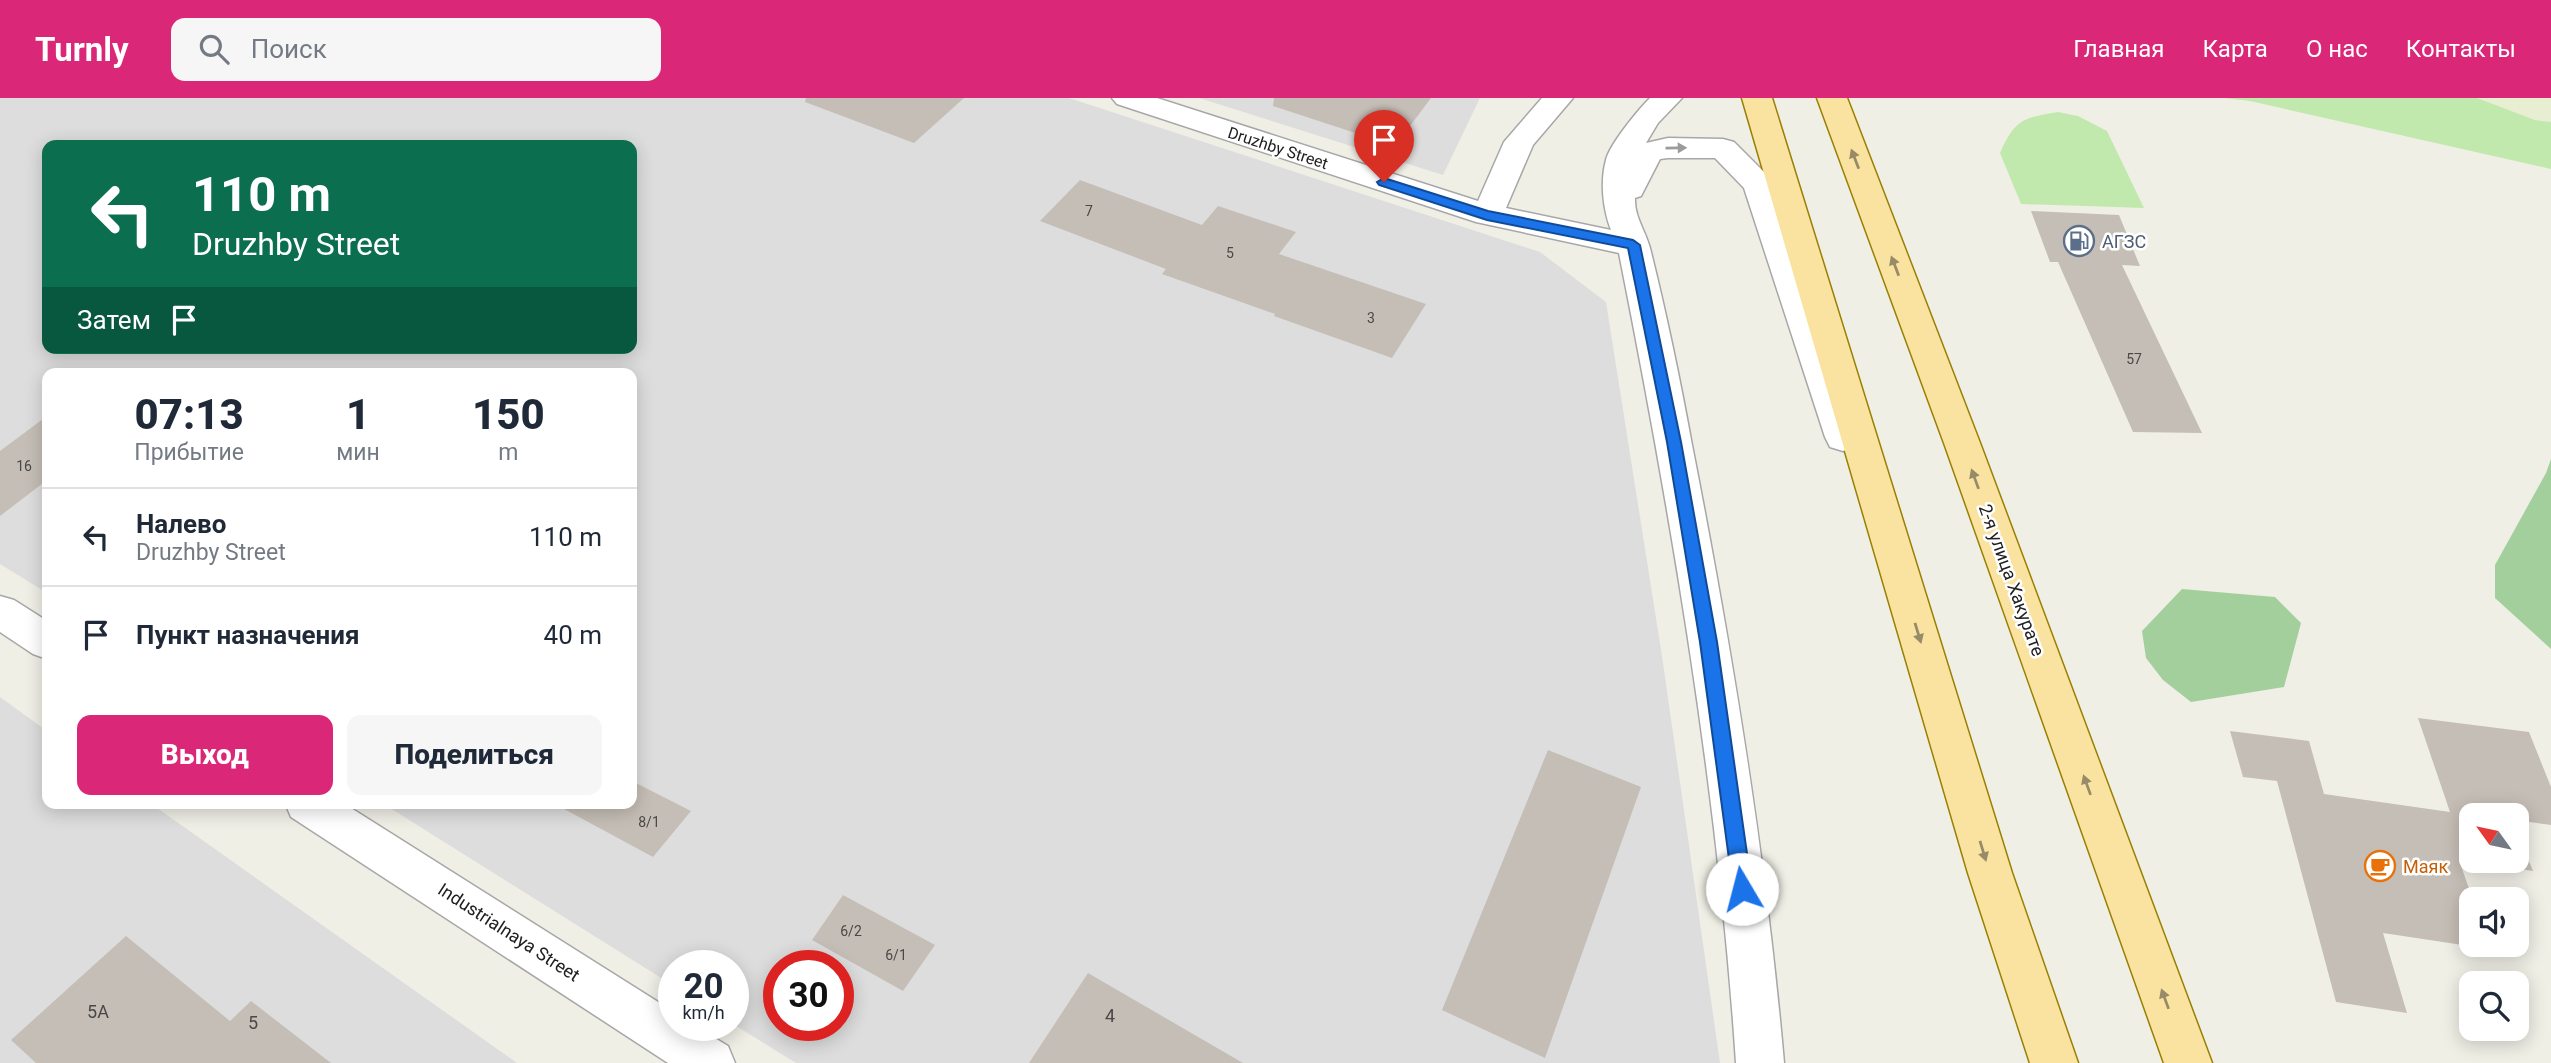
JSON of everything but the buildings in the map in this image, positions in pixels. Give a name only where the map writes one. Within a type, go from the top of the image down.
[{"type":"main road","points":[[1757,98],[1990,873],[2054,1063]]},
{"type":"main road","name":"2-я улица Хакурате","points":[[1832,98],[1962,443],[2188,1063]]},
{"type":"street","name":"Druzhby Street","points":[[1127,98],[1487,215],[1626,227]]},
{"type":"street","points":[[1487,215],[1519,142],[1558,98]]},
{"type":"street","points":[[1667,98],[1647,117],[1621,159],[1626,227],[1674,442],[1709,642],[1754,971],[1760,1063]]},
{"type":"street","points":[[1626,227],[1649,152],[1668,148],[1723,149],[1758,184],[1887,567],[1904,586]]},
{"type":"street","points":[[0,612],[42,639]]},
{"type":"street","name":"Industrialnaya Street","points":[[315,809],[711,1063]]},
{"type":"shaded area","points":[[0,98],[1069,98],[1540,252],[1606,302],[1662,656],[1720,1063],[796,1063],[749,1034],[749,950],[658,950],[658,976],[392,809],[637,809],[637,368],[42,368],[42,590],[0,564]]},
{"type":"shaded area","points":[[1199,98],[1480,98],[1443,175]]},
{"type":"shaded area","points":[[0,697],[42,727],[42,809],[158,809],[517,1063],[0,1063]]},
{"type":"green space","points":[[2224,98],[2477,98],[2535,120],[2551,122],[2551,169],[2250,101]]},
{"type":"green space","points":[[2477,98],[2551,98],[2551,122],[2535,120]]},
{"type":"green space","points":[[2058,112],[2078,116],[2107,131],[2144,208],[2021,204],[2000,153],[2010,133],[2022,122]]},
{"type":"green space","points":[[2551,459],[2551,649],[2495,598],[2495,565],[2546,473]]},
{"type":"green space","points":[[2182,589],[2275,597],[2301,623],[2284,687],[2191,702],[2163,680],[2146,658],[2142,631]]},
{"type":"place","name":"АГЗС","points":[[2079,241]]},
{"type":"place","name":"Маяк","points":[[2380,866]]},
{"type":"route","points":[[1384,182],[1487,215],[1633,245],[1674,442],[1709,642],[1742,889]]}]
